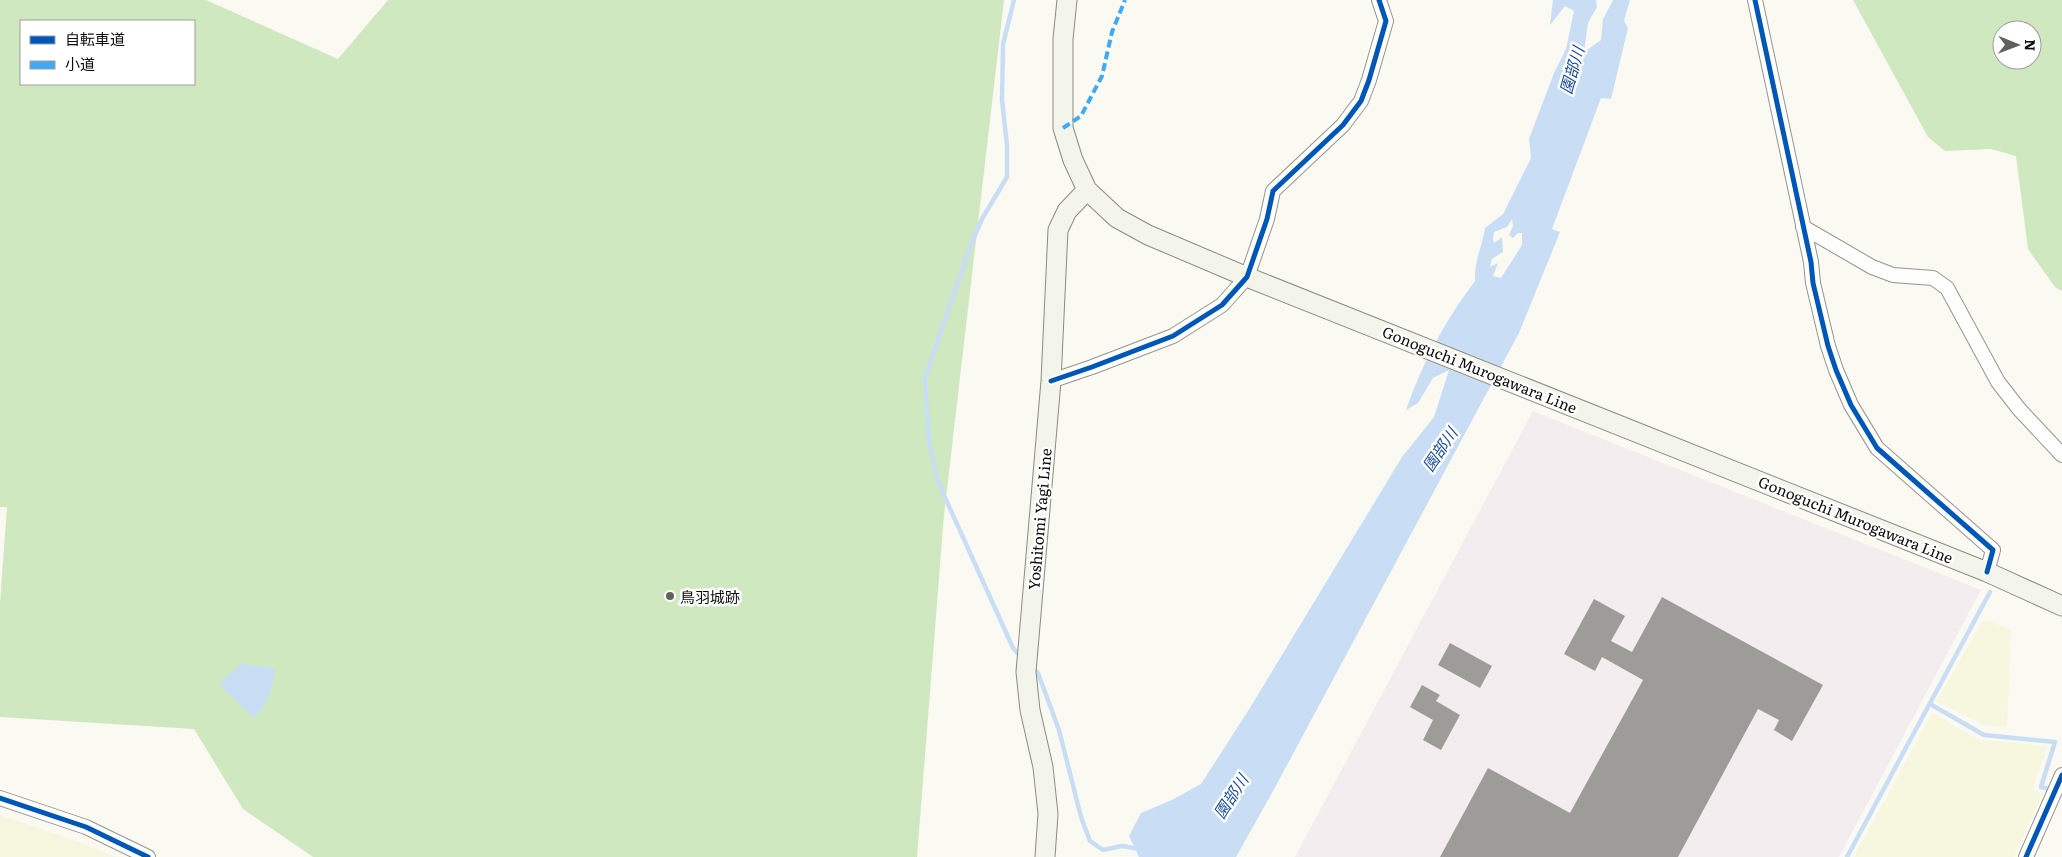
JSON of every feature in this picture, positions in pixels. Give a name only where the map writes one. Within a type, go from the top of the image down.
[{"type":"main road","name":"Gonoguchi Murogawara Line","points":[[1067,0],[1063,39],[1063,128],[1073,160],[1088,190],[1117,218],[1148,235],[1247,276],[1988,572],[2062,606]]},
{"type":"main road","name":"Yoshitomi Yagi Line","points":[[1045,857],[1048,814],[1044,777],[1030,710],[1026,672],[1027,647],[1050,381],[1058,230],[1067,211],[1088,190]]},
{"type":"street","points":[[1050,381],[1173,336],[1222,305],[1247,276],[1267,219],[1273,191],[1343,125],[1361,101],[1386,21],[1379,0]]},
{"type":"street","points":[[1755,0],[1828,346],[1851,405],[1877,448],[1993,550],[1988,572]]},
{"type":"street","points":[[1803,227],[1872,267],[1893,274],[1933,278],[1947,288],[1998,382],[2019,409],[2062,455]]},
{"type":"street","points":[[2026,857],[2062,775]]},
{"type":"street","points":[[0,798],[86,827],[148,857]]},
{"type":"shaded area","points":[[1533,411],[1981,590],[1839,857],[1295,857]]},
{"type":"green space","points":[[0,0],[206,0],[338,59],[388,0],[1004,0],[944,515],[917,857],[313,857],[243,809],[194,729],[0,717],[0,603],[7,507],[0,507]]},
{"type":"green space","points":[[1853,0],[2062,0],[2062,291],[2055,287],[2028,249],[2016,156],[1991,149],[1945,151],[1928,137]]},
{"type":"green space","points":[[1984,619],[2011,630],[2007,727],[1984,725],[1936,701]]},
{"type":"green space","points":[[1932,713],[1980,740],[2047,746],[2033,789],[2042,794],[2014,857],[1854,857]]},
{"type":"green space","points":[[0,815],[77,841],[116,857],[0,857]]},
{"type":"water","name":"園部川","points":[[1553,0],[1596,0],[1597,7],[1588,23],[1584,52],[1601,40],[1603,19],[1613,0],[1630,0],[1624,21],[1628,28],[1611,99],[1601,98],[1552,229],[1560,232],[1519,333],[1236,857],[1139,857],[1129,836],[1141,813],[1170,801],[1201,784],[1248,711],[1402,457],[1434,417],[1449,370],[1433,378],[1418,403],[1406,410],[1435,343],[1453,312],[1475,281],[1477,261],[1485,228],[1503,214],[1531,158],[1529,139],[1554,73],[1566,49],[1574,11],[1565,6],[1550,25]],"holes":[[[1512,219],[1513,226],[1509,235],[1513,238],[1518,233],[1522,233],[1522,245],[1501,278],[1493,276],[1498,263],[1490,267],[1492,259],[1503,252],[1502,237],[1494,243],[1494,232],[1507,227]]]},
{"type":"water","points":[[241,664],[276,668],[266,702],[253,717],[222,687],[220,682]]},
{"type":"building","points":[[1662,597],[1823,685],[1792,741],[1774,730],[1779,720],[1758,709],[1678,857],[1440,857],[1488,768],[1570,813],[1643,680],[1602,657],[1595,671],[1564,654],[1594,599],[1625,616],[1611,641],[1632,652]]},
{"type":"building","points":[[1450,643],[1492,666],[1480,688],[1438,665]]},
{"type":"building","points":[[1422,685],[1440,695],[1436,701],[1460,715],[1441,750],[1423,740],[1433,720],[1410,707]]},
{"type":"waterway","points":[[1014,0],[1003,44],[1002,100],[1007,145],[1007,177],[982,219],[970,247],[925,378],[929,441],[938,482],[1013,648],[1021,657]]},
{"type":"waterway","points":[[1847,857],[1990,592]]},
{"type":"waterway","points":[[1032,668],[1038,673],[1059,730],[1081,817],[1090,841],[1103,850],[1122,846],[1140,849]]},
{"type":"waterway","points":[[1930,704],[1984,735],[2055,742],[2041,787],[2053,790]]},
{"type":"marked path","points":[[1063,128],[1081,116],[1102,76],[1112,32],[1125,0]]},
{"type":"cycle path","points":[[1051,381],[1173,336],[1222,305],[1247,277],[1267,219],[1273,191],[1343,125],[1361,101],[1386,21],[1379,0]]},
{"type":"cycle path","points":[[1755,0],[1811,262],[1813,283],[1828,346],[1836,370],[1851,405],[1877,448],[1993,550],[1987,572]]},
{"type":"cycle path","points":[[2026,857],[2062,775]]},
{"type":"cycle path","points":[[0,798],[86,827],[148,857]]},
{"type":"place","name":"鳥羽城跡","points":[[670,596]]}]
